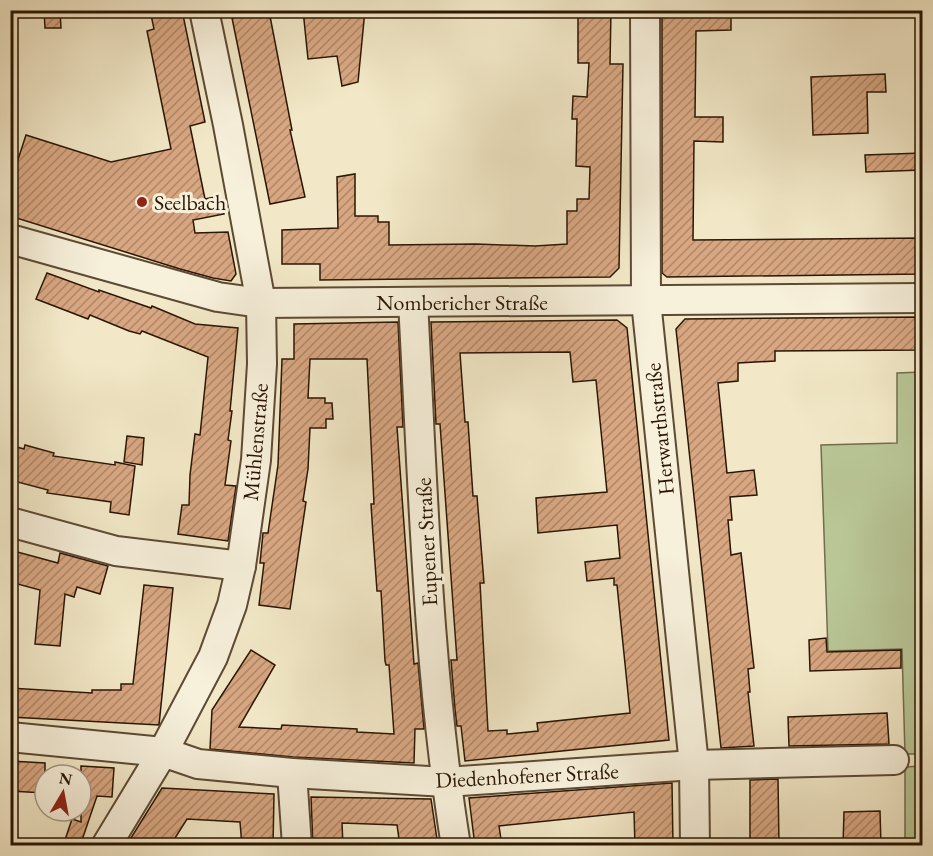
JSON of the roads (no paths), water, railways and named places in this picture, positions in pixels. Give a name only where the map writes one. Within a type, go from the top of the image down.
[{"type":"street","name":"Mühlenstraße","points":[[106,846],[163,752],[213,657],[232,605],[241,566],[256,460],[261,364],[261,303],[204,10]]},
{"type":"street","name":"Herwarthstraße","points":[[645,10],[646,301],[694,765],[695,846]]},
{"type":"street","name":"Nombericher Straße","points":[[10,239],[218,297],[261,303],[922,298]]},
{"type":"street","name":"Eupener Straße","points":[[413,302],[428,586],[446,782],[456,846]]},
{"type":"street","points":[[10,522],[117,551],[241,566]]},
{"type":"street","name":"Diedenhofener Straße","points":[[10,737],[163,752],[198,764],[292,773],[446,782],[694,765],[894,760]]},
{"type":"street","points":[[292,773],[297,846]]},
{"type":"place","name":"Seelbach","points":[[142,202]]}]
